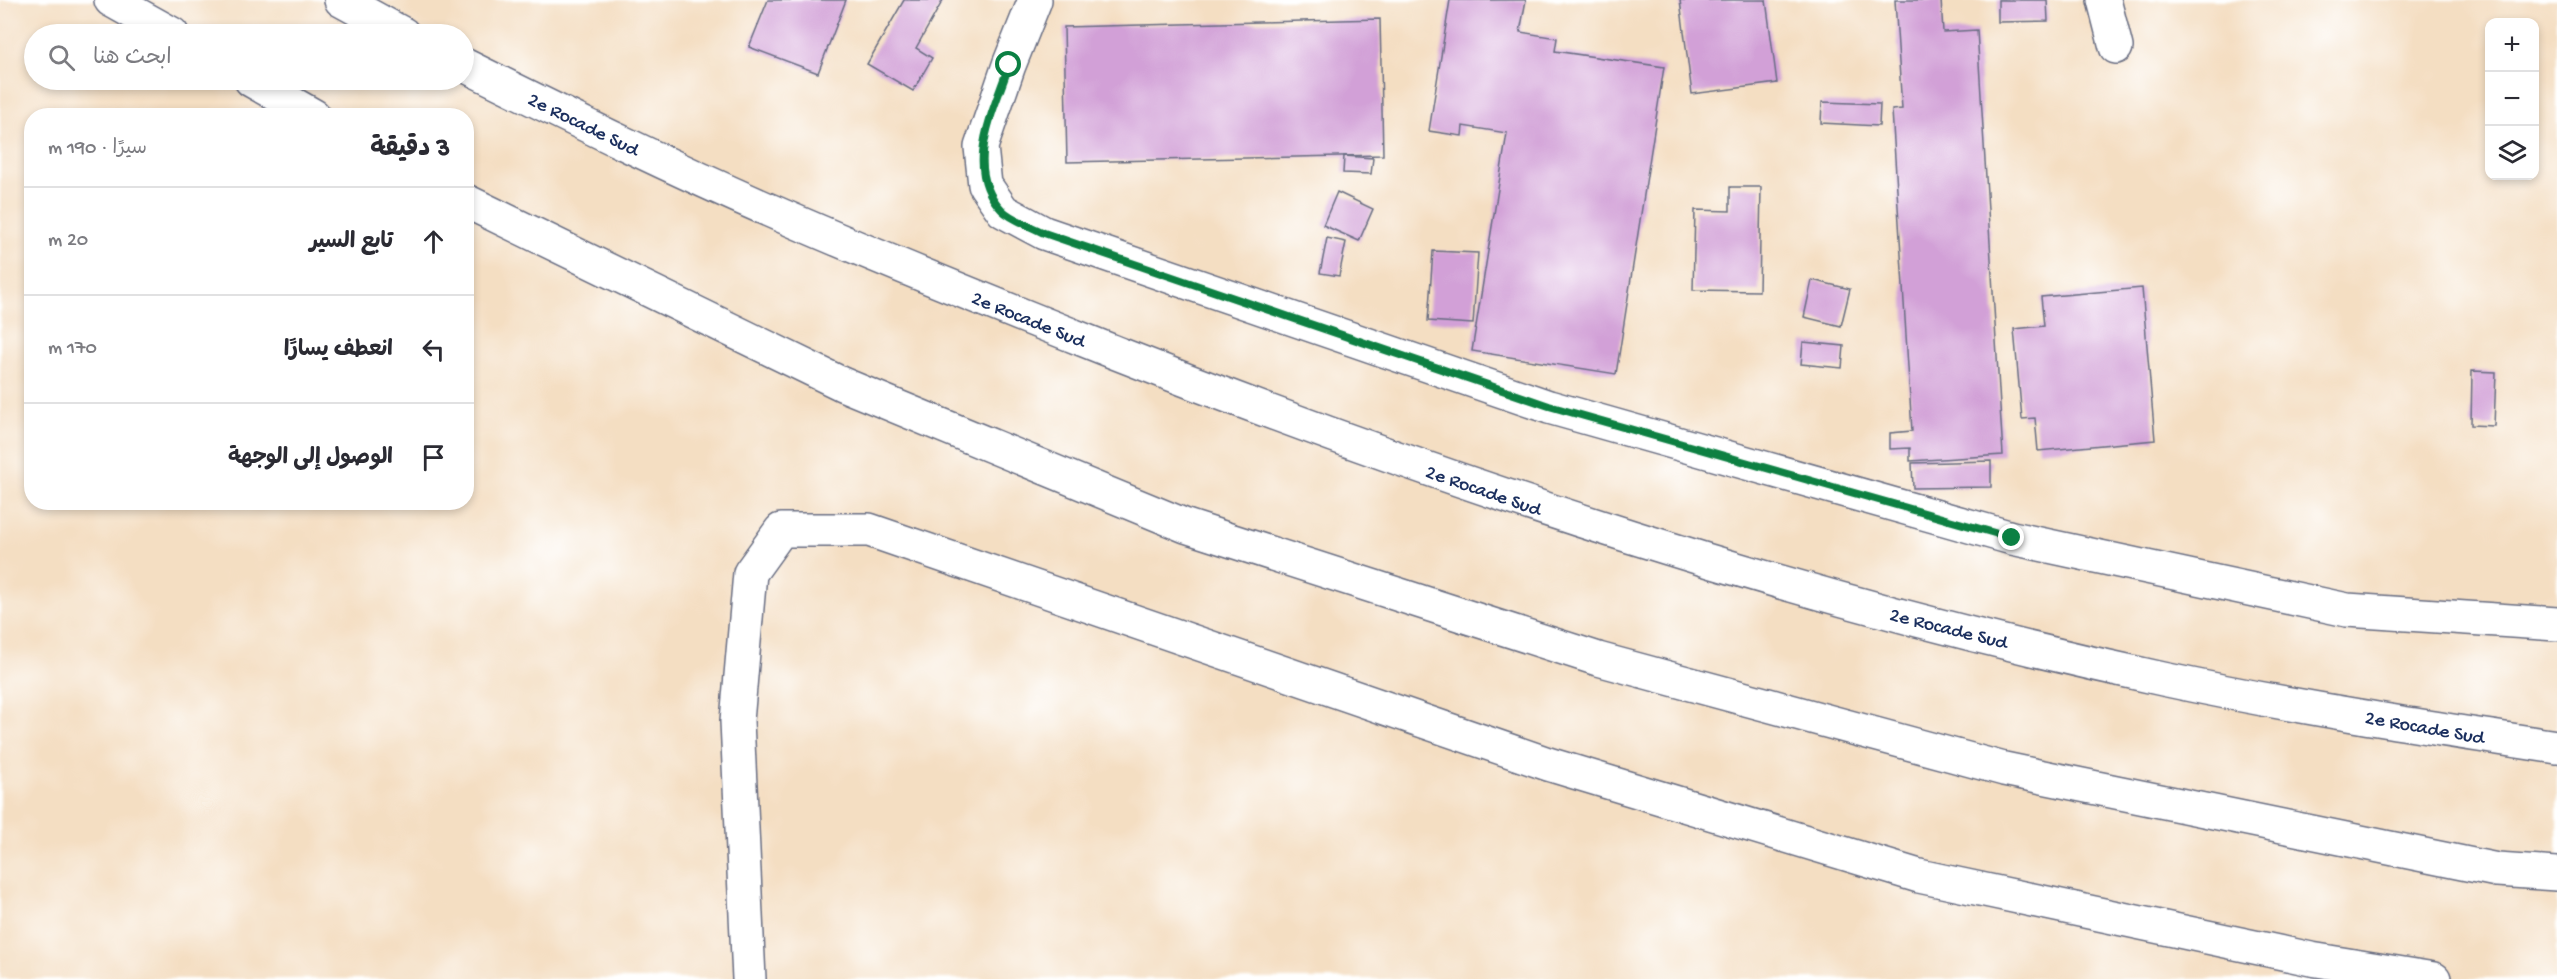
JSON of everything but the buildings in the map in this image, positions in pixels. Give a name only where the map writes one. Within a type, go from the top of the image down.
[{"type":"main road","points":[[111,0],[154,24]]},
{"type":"main road","points":[[341,0],[385,24]]},
{"type":"main road","points":[[1035,0],[1009,65],[981,147],[985,184],[1003,212],[1044,233],[1549,406],[2012,538],[2347,610],[2557,624]]},
{"type":"main road","points":[[2104,0],[2116,47]]},
{"type":"main road","name":"2e Rocade Sud","points":[[474,70],[587,126],[783,217],[982,299],[1268,412],[1539,508],[1736,570],[1941,626],[2165,680],[2437,729],[2557,747]]},
{"type":"main road","points":[[268,90],[300,108]]},
{"type":"main road","points":[[474,205],[842,384],[1186,526],[1598,659],[2004,769],[2497,870],[2557,874]]},
{"type":"main road","points":[[749,979],[737,721],[750,573],[781,530],[869,530],[1548,764],[1919,876],[2311,959],[2434,979]]},
{"type":"route","points":[[1009,65],[981,147],[985,184],[1003,212],[1044,233],[1549,406],[2012,538]]}]
